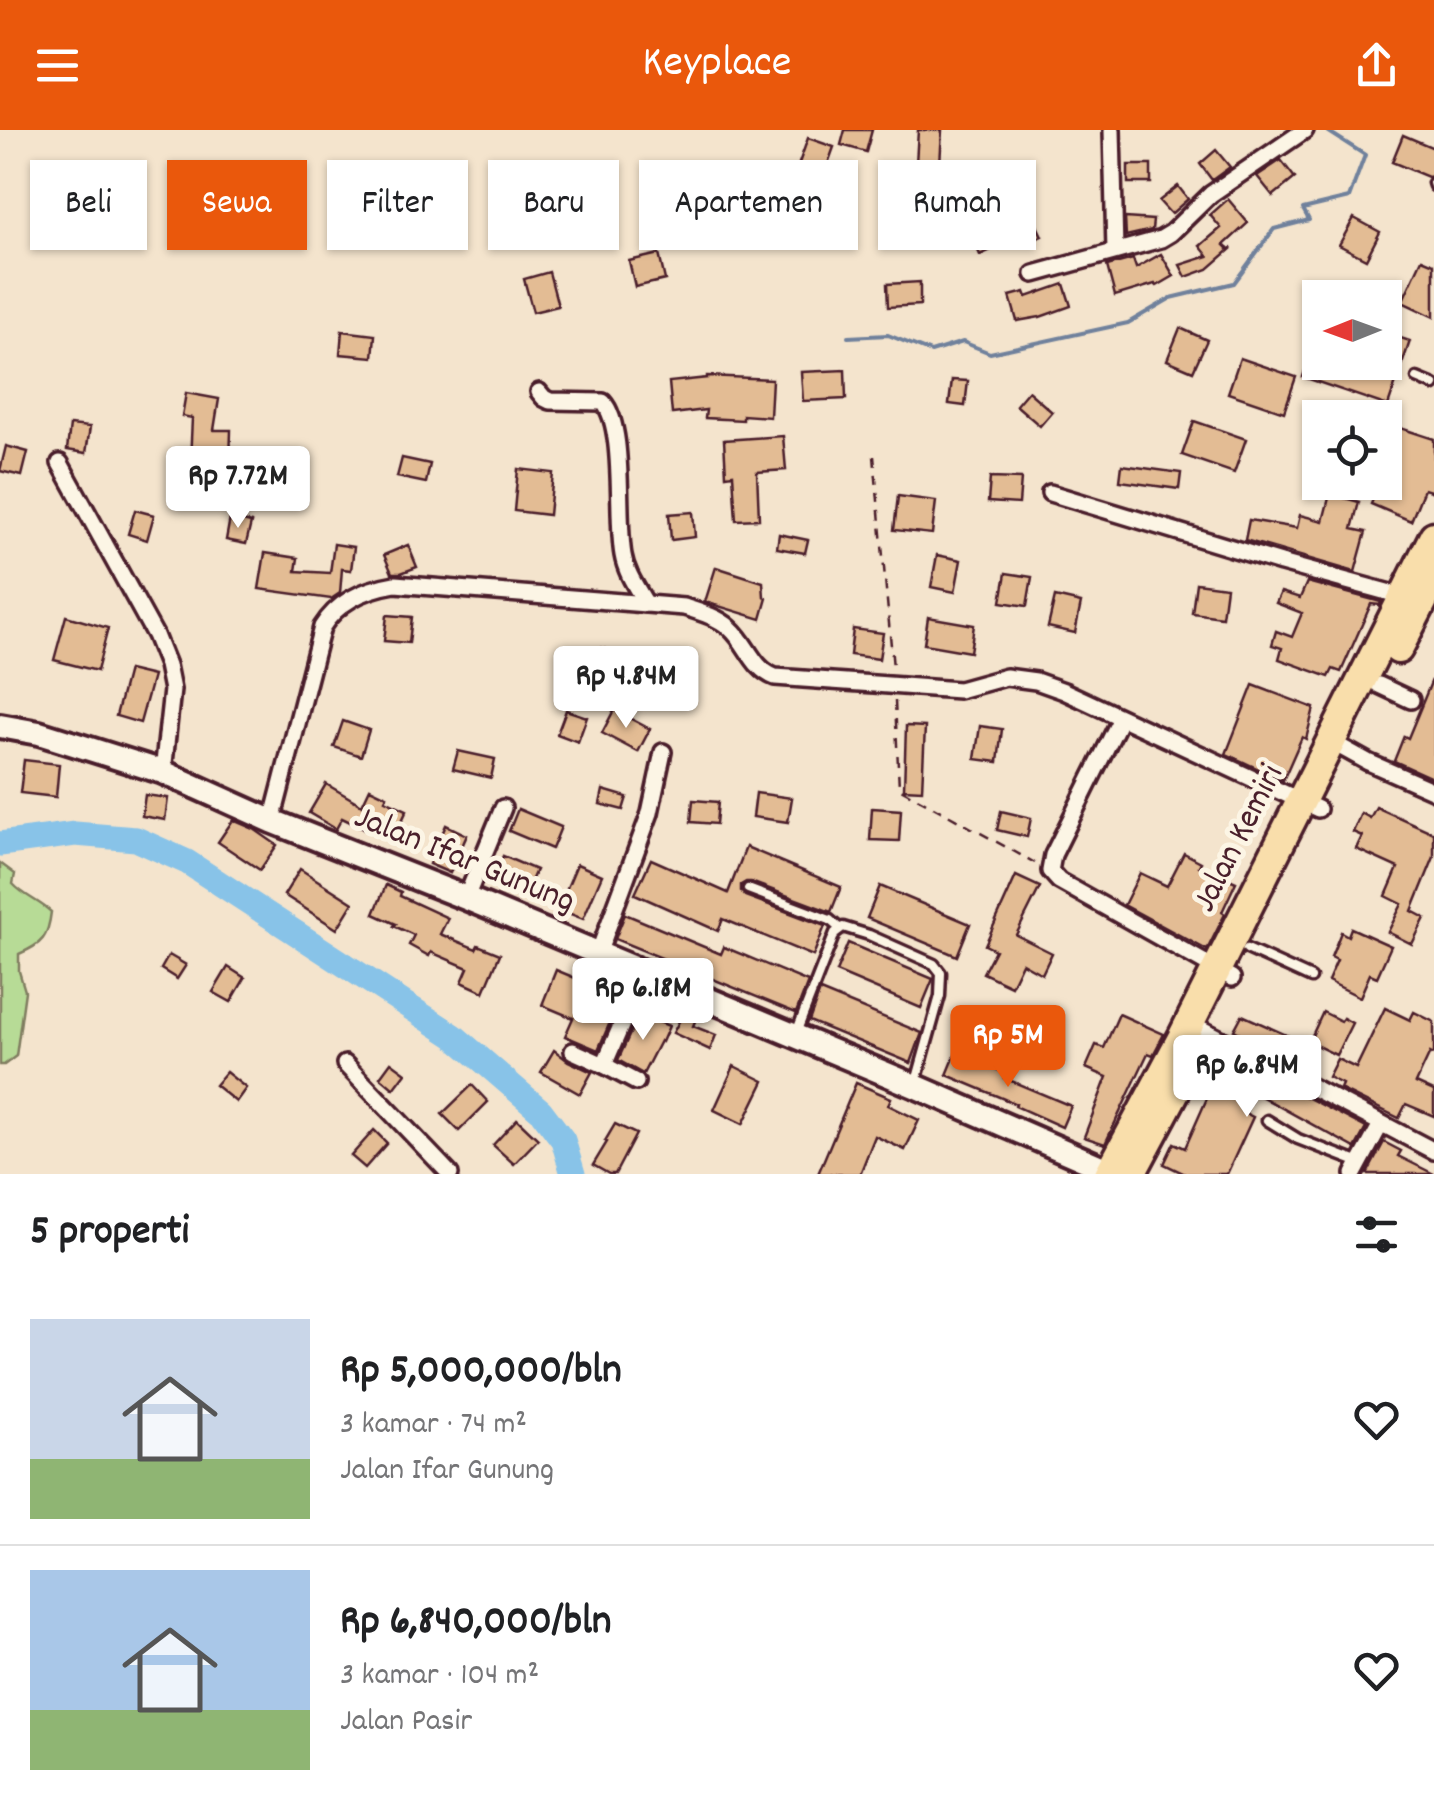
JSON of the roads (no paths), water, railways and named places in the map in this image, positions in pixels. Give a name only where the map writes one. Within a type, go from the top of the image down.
[{"type":"highway","name":"Jalan Kemiri","points":[[1338,746],[1380,685],[1420,592],[1434,536]]},
{"type":"highway","name":"Jalan Kemiri","points":[[1117,1173],[1198,1028],[1338,746],[1420,592]]},
{"type":"highway","name":"Jalan Kemiri","points":[[1224,973],[1247,949],[1310,805]]},
{"type":"street","points":[[1112,130],[1115,251]]},
{"type":"street","points":[[1034,274],[1162,239],[1211,194],[1305,130]]},
{"type":"street","points":[[540,392],[550,401],[607,405],[616,440],[624,560],[646,604]]},
{"type":"street","points":[[60,463],[156,635],[167,665],[172,697],[164,772]]},
{"type":"street","points":[[1050,493],[1280,563],[1420,592]]},
{"type":"street","points":[[272,822],[322,627],[348,600],[395,584],[684,607],[733,630],[760,669],[775,677],[959,690],[1006,677],[1022,678],[1064,691],[1310,805]]},
{"type":"street","points":[[1380,685],[1411,700]]},
{"type":"street","points":[[1121,718],[1053,856],[1050,871],[1076,891],[1224,973]]},
{"type":"street","name":"Jalan Ifar Gunung","points":[[0,726],[39,732],[164,772],[272,822],[466,898],[1117,1173]]},
{"type":"street","points":[[1338,746],[1434,790]]},
{"type":"street","points":[[598,954],[650,814],[663,752]]},
{"type":"street","points":[[466,898],[502,808]]},
{"type":"street","points":[[604,1064],[644,973]]},
{"type":"street","points":[[1198,1028],[1434,1151]]},
{"type":"street","points":[[573,1051],[636,1082]]},
{"type":"street","points":[[345,1064],[450,1174]]},
{"type":"street","points":[[1357,1169],[1381,1124]]},
{"type":"lane","points":[[1417,378],[1434,385]]},
{"type":"lane","points":[[748,889],[830,920],[839,928]]},
{"type":"lane","points":[[795,1037],[839,928],[848,927],[886,942],[934,964],[942,973],[940,996],[914,1086]]},
{"type":"lane","points":[[1247,949],[1310,978]]},
{"type":"lane","points":[[1266,1120],[1357,1169]]},
{"type":"waterway","points":[[848,337],[888,335],[931,352],[963,342],[990,353],[1128,323],[1171,298],[1234,283],[1274,229],[1309,220],[1303,209],[1349,198],[1365,155],[1326,130]]},
{"type":"waterway","points":[[0,844],[75,834],[136,839],[187,862],[454,1036],[541,1111],[563,1140],[573,1174]]}]
